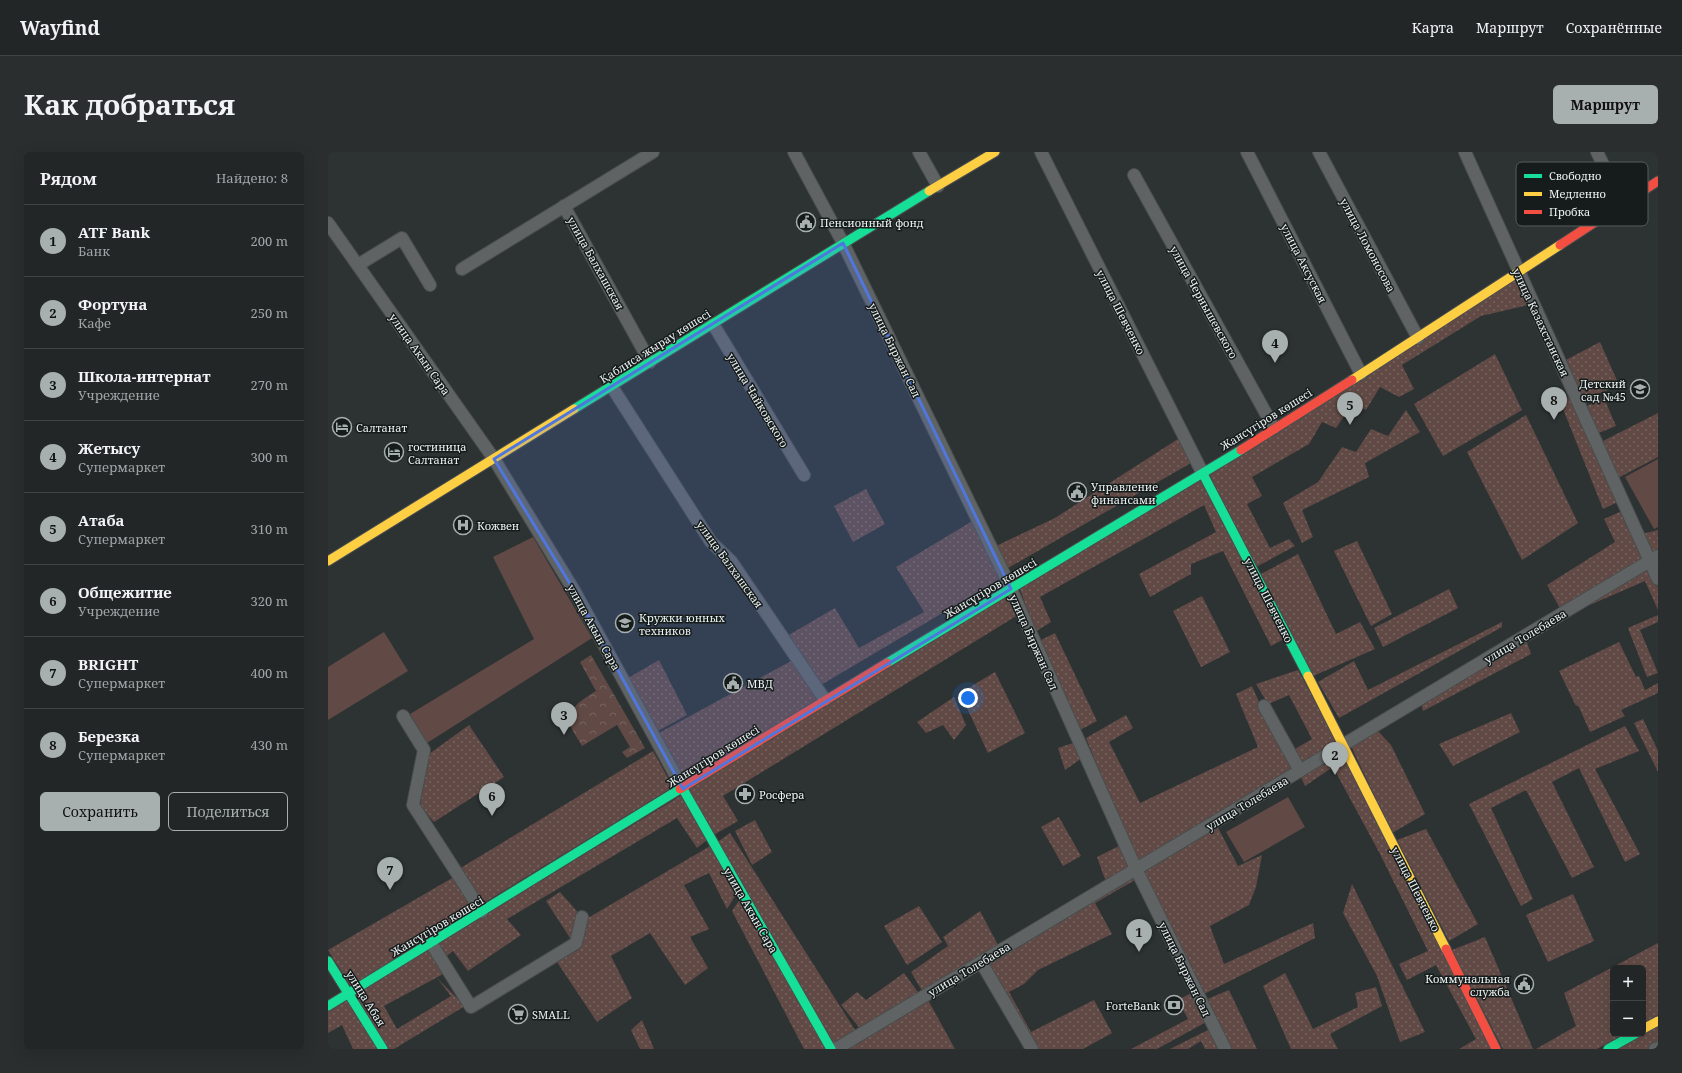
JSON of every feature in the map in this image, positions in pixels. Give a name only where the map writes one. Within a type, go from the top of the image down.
[{"type":"main road","name":"Қаблиса жырау көшесі","points":[[328,561],[843,243],[995,152]]},
{"type":"main road","name":"Жансүгіров көшесі","points":[[1648,187],[1658,181]]},
{"type":"main road","name":"Жансүгіров көшесі","points":[[328,1006],[825,700],[1203,474],[1418,338],[1588,226]]},
{"type":"main road","name":"улица Шевченко","points":[[1203,474],[1344,745],[1496,1049]]},
{"type":"main road","name":"улица Акын Сара","points":[[682,789],[831,1049]]},
{"type":"main road","name":"улица Абая","points":[[328,961],[383,1049]]},
{"type":"main road","points":[[1646,1027],[1658,1021]]},
{"type":"main road","points":[[1608,1049],[1630,1037]]},
{"type":"street","name":"улица Балхашская","points":[[462,269],[653,152]]},
{"type":"street","name":"улица Биржан Сал","points":[[794,152],[843,243],[1011,589],[1136,869],[1225,1049]]},
{"type":"street","points":[[919,152],[938,186]]},
{"type":"street","name":"улица Шевченко","points":[[1041,152],[1203,474]]},
{"type":"street","name":"улица Аксуская","points":[[1247,152],[1361,374]]},
{"type":"street","name":"улица Ломоносова","points":[[1319,152],[1418,338]]},
{"type":"street","name":"улица Казахстанская","points":[[1465,152],[1518,272],[1654,558],[1658,579]]},
{"type":"street","points":[[1598,152],[1603,162]]},
{"type":"street","name":"улица Чернышевского","points":[[1134,175],[1274,428]]},
{"type":"street","name":"улица Балхашская","points":[[564,206],[650,362]]},
{"type":"street","name":"улица Акын Сара","points":[[328,223],[494,459],[575,592],[682,789]]},
{"type":"street","points":[[358,265],[402,238],[430,285]]},
{"type":"street","name":"улица Чайковского","points":[[713,324],[804,475]]},
{"type":"street","name":"улица Балхашская","points":[[612,387],[712,542],[731,561],[825,700]]},
{"type":"street","name":"улица Толебаева","points":[[836,1049],[1654,558]]},
{"type":"street","points":[[1264,706],[1300,771]]},
{"type":"street","points":[[403,716],[424,750],[413,805],[482,912]]},
{"type":"street","points":[[431,943],[470,1007],[576,943],[582,918]]},
{"type":"street","points":[[982,962],[1032,1049]]},
{"type":"highlighted area","points":[[843,243],[1011,589],[683,789],[575,592],[494,459]]},
{"type":"green space","points":[[1517,278],[1528,305],[1481,316],[1402,365],[1414,389],[1399,397],[1380,387],[1366,410],[1353,403],[1336,428],[1322,422],[1309,444],[1252,477],[1262,496],[1247,504],[1270,548],[1289,539],[1295,546],[1256,567],[1209,474]]},
{"type":"green space","points":[[1600,342],[1619,385],[1581,401],[1564,361]]},
{"type":"green space","points":[[1495,354],[1522,410],[1443,456],[1414,404]]},
{"type":"green space","points":[[1571,397],[1620,501],[1603,509],[1559,399]]},
{"type":"green space","points":[[1604,398],[1616,426],[1596,434],[1585,407]]},
{"type":"green space","points":[[1406,410],[1420,432],[1365,463],[1369,477],[1302,510],[1313,537],[1302,543],[1283,503],[1318,482],[1342,447],[1356,452],[1371,429],[1388,436]]},
{"type":"green space","points":[[1658,413],[1658,457],[1618,478],[1601,442]]},
{"type":"green space","points":[[1526,415],[1578,523],[1522,560],[1467,452]]},
{"type":"green space","points":[[1178,439],[1191,463],[1008,568],[996,546],[1055,518]]},
{"type":"green space","points":[[1658,459],[1658,527],[1654,529],[1625,477]]},
{"type":"green space","points":[[1201,480],[1284,639],[1271,646],[1223,551],[1191,564],[1191,574],[1150,597],[1139,574],[1216,532],[1204,505],[1040,597],[1051,622],[1035,632],[1020,589]]},
{"type":"green space","points":[[866,489],[885,524],[853,542],[834,506]]},
{"type":"green space","points":[[1622,511],[1643,559],[1561,610],[1547,585],[1615,542],[1604,519]]},
{"type":"green space","points":[[974,520],[1005,576],[821,685],[787,636],[835,608],[859,648],[924,612],[896,567]]},
{"type":"green space","points":[[1658,530],[1658,551],[1651,555],[1642,534]]},
{"type":"green space","points":[[533,537],[592,638],[427,743],[410,714],[534,639],[493,557]]},
{"type":"green space","points":[[1357,541],[1392,614],[1371,626],[1334,551]]},
{"type":"green space","points":[[1298,554],[1336,634],[1360,622],[1375,649],[1311,677],[1261,574]]},
{"type":"green space","points":[[1649,566],[1658,588],[1658,610],[1645,581],[1569,614]]},
{"type":"green space","points":[[1449,589],[1458,608],[1383,647],[1374,628]]},
{"type":"green space","points":[[1008,594],[1018,615],[723,796],[738,821],[712,836],[686,791]]},
{"type":"green space","points":[[1202,596],[1230,652],[1201,667],[1173,611]]},
{"type":"green space","points":[[1658,615],[1658,622],[1640,630],[1658,673],[1647,677],[1628,628]]},
{"type":"green space","points":[[1502,622],[1502,627],[1339,718],[1318,682],[1354,661],[1368,690]]},
{"type":"green space","points":[[384,632],[408,671],[328,720],[328,667]]},
{"type":"green space","points":[[1055,633],[1097,721],[1078,731],[1039,641]]},
{"type":"green space","points":[[1526,640],[1531,654],[1423,711],[1421,703]]},
{"type":"green space","points":[[1619,642],[1636,677],[1639,676],[1645,690],[1658,683],[1658,693],[1621,710],[1625,716],[1590,732],[1578,705],[1576,706],[1559,671]]},
{"type":"green space","points":[[591,655],[645,748],[627,758],[622,752],[630,747],[617,725],[582,746],[571,727],[569,721],[572,710],[581,701],[596,691],[580,662]]},
{"type":"green space","points":[[659,660],[687,715],[656,732],[628,678]]},
{"type":"green space","points":[[793,660],[820,700],[683,784],[657,734]]},
{"type":"green space","points":[[1298,670],[1336,740],[1301,765],[1295,749],[1312,739],[1289,695],[1268,704],[1256,684]]},
{"type":"green space","points":[[995,672],[1025,733],[988,753],[960,693]]},
{"type":"green space","points":[[1252,686],[1267,720],[1294,770],[1137,864],[1086,738],[1126,715],[1133,728],[1109,742],[1140,803],[1258,747],[1236,694]]},
{"type":"green space","points":[[954,697],[966,725],[954,740],[943,725],[926,733],[917,722]]},
{"type":"green space","points":[[1511,713],[1520,732],[1453,766],[1439,744]]},
{"type":"green space","points":[[1643,719],[1658,751],[1658,772],[1634,723]]},
{"type":"green space","points":[[469,725],[504,777],[434,822],[420,806],[429,754]]},
{"type":"green space","points":[[1625,726],[1639,751],[1595,769],[1640,854],[1625,862],[1579,768],[1552,782],[1594,867],[1572,878],[1526,790],[1491,808],[1533,899],[1521,906],[1469,804]]},
{"type":"green space","points":[[1377,730],[1391,745],[1425,814],[1392,833],[1351,746]]},
{"type":"green space","points":[[1076,742],[1082,758],[1065,770],[1058,748]]},
{"type":"green space","points":[[1343,750],[1491,1049],[1459,1049],[1476,1039],[1436,965],[1407,980],[1399,964],[1428,951],[1380,854],[1333,767],[1305,786],[1300,775]]},
{"type":"green space","points":[[653,751],[673,787],[482,904],[459,869]]},
{"type":"green space","points":[[682,795],[707,840],[697,848],[677,818],[507,919],[521,935],[468,971],[453,951],[438,963],[445,973],[384,1006],[397,1029],[451,996],[437,978],[465,1006],[394,1049],[388,1049],[354,995]]},
{"type":"green space","points":[[1288,797],[1305,827],[1244,862],[1226,832]]},
{"type":"green space","points":[[1059,817],[1081,856],[1063,866],[1041,827]]},
{"type":"green space","points":[[755,820],[772,852],[752,865],[735,831]]},
{"type":"green space","points":[[1215,822],[1238,866],[1262,855],[1256,887],[1249,905],[1210,926],[1224,964],[1313,923],[1315,938],[1202,995],[1143,869]]},
{"type":"green space","points":[[1426,829],[1478,924],[1449,941],[1397,840]]},
{"type":"green space","points":[[730,833],[857,1033],[835,1047],[716,843]]},
{"type":"green space","points":[[1121,845],[1131,869],[1106,882],[1097,857]]},
{"type":"green space","points":[[710,846],[737,893],[727,909],[709,873],[684,885],[709,929],[690,937],[708,968],[685,985],[650,933],[611,956],[632,998],[597,1022],[557,962],[578,950],[588,918]]},
{"type":"green space","points":[[1133,873],[1135,880],[1095,903],[1112,934],[1038,970],[1024,984],[1009,992],[1031,1032],[1094,1000],[1112,1033],[1083,1049],[1033,1049],[984,963]]},
{"type":"green space","points":[[454,877],[476,911],[351,987],[328,950]]},
{"type":"green space","points":[[1352,884],[1425,1032],[1400,1042],[1377,976],[1343,913]]},
{"type":"green space","points":[[560,892],[582,917],[572,941],[546,901]]},
{"type":"green space","points":[[1573,894],[1594,941],[1548,962],[1526,915]]},
{"type":"green space","points":[[740,899],[826,1049],[804,1049],[732,911]]},
{"type":"green space","points":[[919,906],[942,942],[907,965],[884,926]]},
{"type":"green space","points":[[980,911],[999,947],[924,994],[911,972],[948,946],[943,937]]},
{"type":"green space","points":[[1485,937],[1533,1049],[1503,1049],[1452,950]]},
{"type":"green space","points":[[1658,943],[1658,1015],[1646,1021],[1646,965],[1617,965]]},
{"type":"green space","points":[[1610,969],[1610,1037],[1619,1037],[1597,1049],[1536,1049],[1576,1026],[1564,993]]},
{"type":"green space","points":[[904,973],[920,995],[862,1031],[841,1005],[857,992],[866,1000]]},
{"type":"green space","points":[[1285,973],[1313,1029],[1358,1007],[1355,993],[1376,987],[1382,1006],[1330,1034],[1338,1049],[1291,1049],[1263,986]]},
{"type":"green space","points":[[1229,990],[1257,1049],[1230,1049],[1205,1000]]},
{"type":"green space","points":[[1193,992],[1208,1021],[1157,1049],[1131,1049],[1188,1019],[1178,1000]]},
{"type":"green space","points":[[348,998],[378,1049],[353,1049],[342,1025],[328,1033],[328,1009]]},
{"type":"green space","points":[[928,1000],[955,1049],[843,1049]]},
{"type":"green space","points":[[642,1020],[654,1049],[640,1049],[631,1030]]},
{"type":"green space","points":[[1658,1024],[1658,1044],[1650,1049],[1614,1049],[1635,1037],[1646,1037],[1646,1031]]},
{"type":"green space","points":[[1210,1029],[1220,1049],[1205,1049],[1201,1041],[1188,1049],[1170,1049]]},
{"type":"traffic: fast","points":[[574,409],[929,191]]},
{"type":"traffic: fast","points":[[887,663],[1241,450]]},
{"type":"traffic: fast","points":[[1203,474],[1308,676]]},
{"type":"traffic: fast","points":[[328,1006],[680,789]]},
{"type":"traffic: fast","points":[[683,789],[831,1049]]},
{"type":"traffic: fast","points":[[328,961],[383,1049]]},
{"type":"traffic: fast","points":[[1608,1049],[1630,1037]]},
{"type":"traffic: slow","points":[[929,191],[995,152]]},
{"type":"traffic: slow","points":[[1352,380],[1560,245]]},
{"type":"traffic: slow","points":[[328,561],[574,409]]},
{"type":"traffic: slow","points":[[1308,676],[1446,949]]},
{"type":"traffic: slow","points":[[1646,1027],[1658,1021]]},
{"type":"traffic: jam","points":[[1648,188],[1658,181]]},
{"type":"traffic: jam","points":[[1560,245],[1589,226]]},
{"type":"traffic: jam","points":[[1241,450],[1352,380]]},
{"type":"traffic: jam","points":[[680,789],[887,663]]},
{"type":"traffic: jam","points":[[1446,949],[1496,1049]]},
{"type":"place","name":"Пенсионный фонд","points":[[806,222]]},
{"type":"place","name":"Жетысу","points":[[1275,363]]},
{"type":"place","name":"Детский сад №45","points":[[1640,389]]},
{"type":"place","name":"Березка","points":[[1554,420]]},
{"type":"place","name":"Атаба","points":[[1350,425]]},
{"type":"place","name":"Салтанат","points":[[342,427]]},
{"type":"place","name":"гостиница Салтанат","points":[[394,452]]},
{"type":"place","name":"Управление финансами","points":[[1077,492]]},
{"type":"place","name":"Кожвен","points":[[463,525]]},
{"type":"place","name":"Кружки юнных техников","points":[[625,623]]},
{"type":"place","name":"МВД","points":[[733,683]]},
{"type":"place","name":"Школа-интернат","points":[[564,735]]},
{"type":"place","name":"Фортуна","points":[[1335,775]]},
{"type":"place","name":"Росфера","points":[[745,794]]},
{"type":"place","name":"Общежитие","points":[[492,816]]},
{"type":"place","name":"BRIGHT","points":[[390,890]]},
{"type":"place","name":"ATF Bank","points":[[1139,952]]},
{"type":"place","name":"Коммунальная служба","points":[[1524,984]]},
{"type":"place","name":"ForteBank","points":[[1174,1005]]},
{"type":"place","name":"SMALL","points":[[518,1014]]}]
